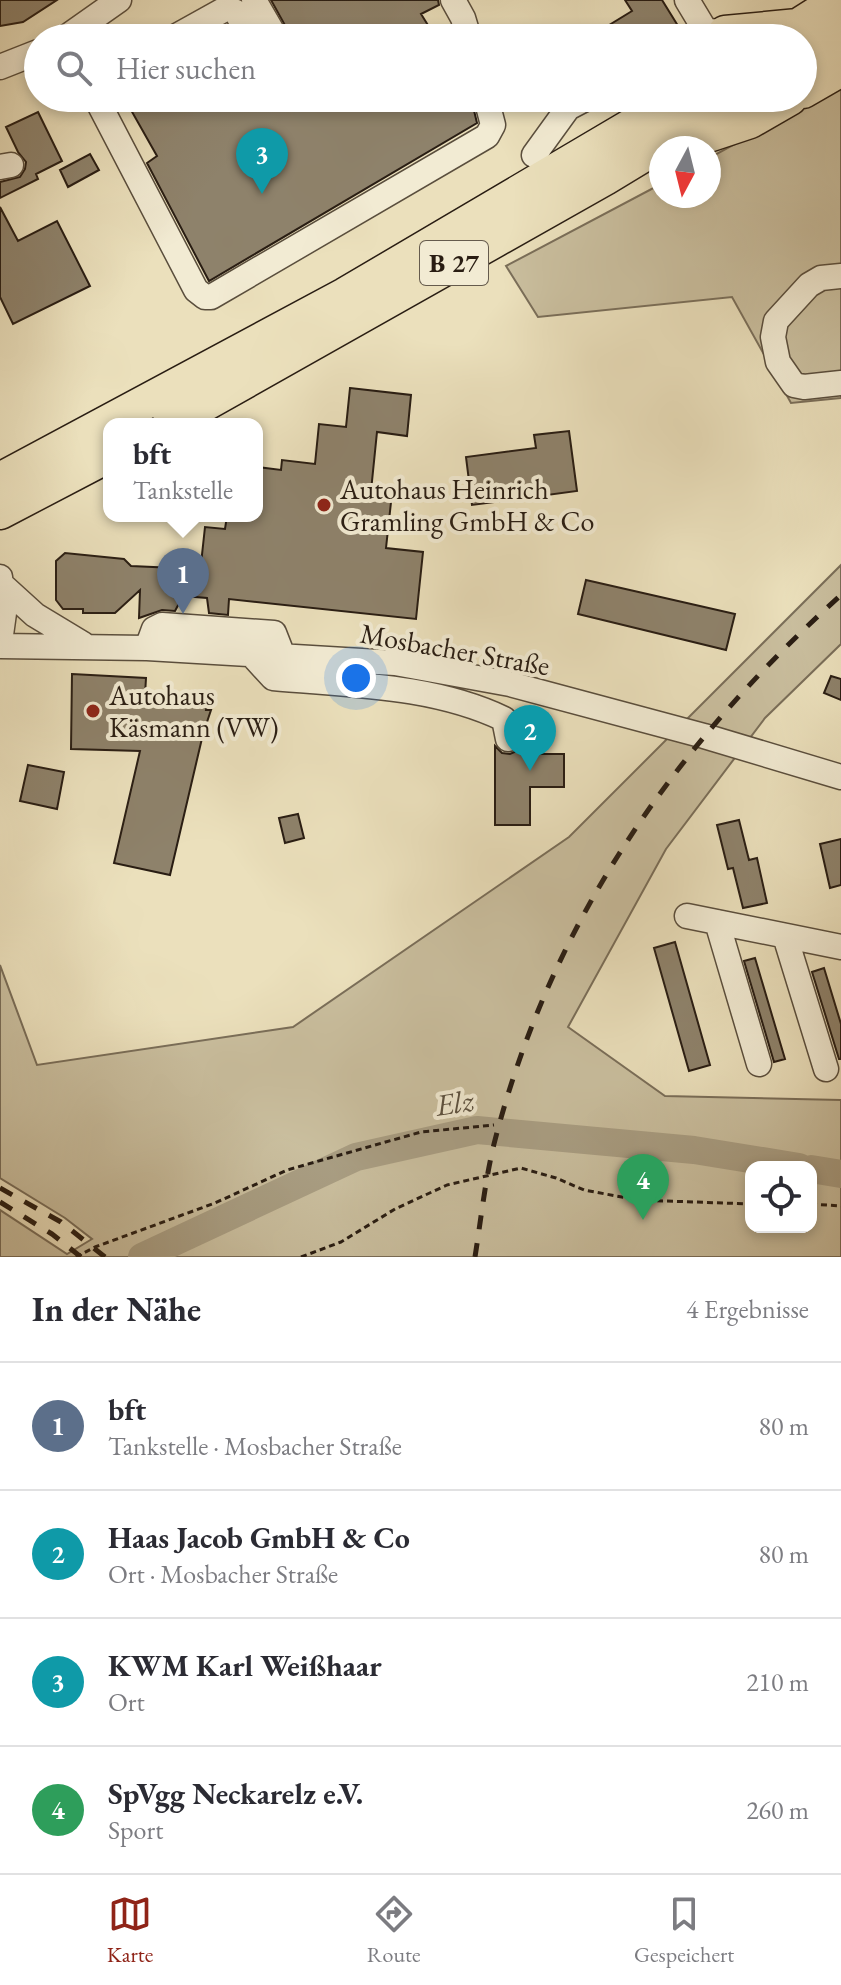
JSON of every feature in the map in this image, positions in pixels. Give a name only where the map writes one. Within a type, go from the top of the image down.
[{"type":"highway","points":[[812,24],[839,0]]},
{"type":"highway","points":[[817,38],[841,35]]},
{"type":"highway","points":[[817,83],[841,69]]},
{"type":"highway","name":"B 27","points":[[135,418],[656,112]]},
{"type":"highway","name":"B 27","points":[[674,136],[714,112]]},
{"type":"highway","points":[[710,136],[766,112]]},
{"type":"highway","name":"B 27","points":[[180,418],[649,151]]},
{"type":"highway","points":[[506,202],[534,155]]},
{"type":"highway","name":"B 27","points":[[5,494],[103,437]]},
{"type":"highway","name":"B 27","points":[[5,494],[103,457]]},
{"type":"street","points":[[254,0],[268,24]]},
{"type":"street","points":[[453,0],[465,24]]},
{"type":"street","points":[[687,0],[701,24]]},
{"type":"street","points":[[84,24],[116,1]]},
{"type":"street","points":[[198,24],[227,8],[236,12],[243,24]]},
{"type":"street","points":[[0,67],[24,58]]},
{"type":"street","points":[[103,112],[196,290],[205,297],[217,296],[487,136],[493,125],[490,112]]},
{"type":"street","points":[[534,155],[565,112]]},
{"type":"street","points":[[841,276],[821,278],[809,285],[766,333],[778,362],[794,385],[804,387],[841,383]]},
{"type":"street","points":[[786,376],[841,369]]},
{"type":"street","points":[[0,644],[4,613],[1,580]]},
{"type":"street","points":[[1,580],[35,615],[85,645]]},
{"type":"street","points":[[147,648],[154,629],[162,625],[274,633],[283,656]]},
{"type":"street","name":"Mosbacher Straße","points":[[0,644],[85,645],[395,663],[510,684],[841,777]]},
{"type":"street","points":[[251,654],[273,678],[438,695],[482,708],[504,719],[508,739]]},
{"type":"street","points":[[687,916],[841,947]]},
{"type":"street","points":[[717,922],[759,1064]]},
{"type":"street","points":[[785,936],[826,1069]]},
{"type":"path","points":[[76,1257],[95,1247],[215,1203],[287,1170],[421,1132],[494,1125]]},
{"type":"path","points":[[301,1257],[341,1242],[395,1209],[447,1185],[521,1168],[584,1190],[638,1200],[745,1204]]},
{"type":"path","points":[[817,1204],[841,1206]]},
{"type":"shaded area","points":[[841,79],[841,398],[791,403],[732,297],[538,317],[506,266],[649,190],[649,208],[721,208],[721,152],[788,112],[817,112],[817,94]]},
{"type":"shaded area","points":[[841,565],[841,644],[765,718],[666,849],[568,1027],[665,1096],[841,1100],[841,1257],[0,1257],[0,1210],[67,1254],[92,1239],[65,1218],[0,1178],[0,965],[37,1065],[293,1027],[569,837]]},
{"type":"building","points":[[0,0],[57,0],[23,22],[0,26]]},
{"type":"building","points":[[271,0],[438,0],[439,5],[421,14],[427,24],[284,24]]},
{"type":"building","points":[[625,0],[662,0],[677,24],[611,24],[632,11]]},
{"type":"building","points":[[38,112],[62,161],[36,174],[38,179],[0,198],[0,182],[20,177],[26,162],[6,127]]},
{"type":"building","points":[[132,112],[474,112],[477,123],[209,281],[147,163],[157,156]]},
{"type":"building","points":[[90,154],[99,170],[68,187],[60,170]]},
{"type":"building","points":[[0,207],[18,241],[57,221],[90,286],[13,324],[0,297]]},
{"type":"building","name":"Autohaus Heinrich Gramling GmbH & Co","points":[[350,388],[411,395],[407,436],[377,432],[371,491],[392,493],[386,548],[423,552],[416,619],[229,599],[228,615],[209,613],[207,598],[183,596],[175,611],[162,610],[139,618],[140,590],[115,613],[83,613],[83,609],[63,609],[56,600],[56,561],[65,553],[124,559],[131,566],[175,568],[175,572],[200,573],[205,527],[225,529],[226,522],[263,522],[263,468],[281,470],[282,460],[315,464],[319,424],[346,427]]},
{"type":"building","points":[[569,431],[577,491],[472,505],[466,457],[536,448],[534,435]]},
{"type":"building","points":[[586,580],[735,614],[726,650],[578,614]]},
{"type":"building","points":[[72,674],[146,678],[145,695],[208,698],[206,710],[211,710],[170,875],[114,863],[140,751],[71,749]]},
{"type":"building","points":[[831,676],[841,679],[841,700],[824,693]]},
{"type":"building","points":[[522,744],[529,744],[529,754],[564,754],[564,787],[530,787],[530,825],[495,825],[495,746],[502,753],[510,754]]},
{"type":"building","points":[[28,765],[64,772],[57,809],[20,801]]},
{"type":"building","points":[[298,814],[304,838],[285,843],[279,818]]},
{"type":"building","points":[[739,820],[749,860],[757,858],[767,903],[743,908],[733,868],[728,869],[717,825]]},
{"type":"building","points":[[841,839],[841,885],[830,888],[820,844]]},
{"type":"building","points":[[675,942],[710,1065],[689,1071],[654,948]]},
{"type":"building","points":[[755,958],[785,1059],[774,1062],[744,961]]},
{"type":"building","points":[[824,968],[841,1024],[841,1059],[812,972]]},
{"type":"waterway","name":"Elz","points":[[142,1257],[356,1157],[477,1130],[694,1150],[762,1161]]},
{"type":"waterway","name":"Elz","points":[[817,1170],[841,1174]]},
{"type":"railway","points":[[475,1257],[494,1144],[518,1063],[548,986],[584,913],[626,843],[724,713],[780,653],[841,595]]},
{"type":"railway","points":[[0,1188],[61,1222],[105,1257]]},
{"type":"railway","points":[[0,1202],[52,1234],[81,1257]]},
{"type":"place","name":"KWM Karl Weißhaar","points":[[262,194]]},
{"type":"place","name":"Autohaus Heinrich Gramling GmbH & Co","points":[[324,505]]},
{"type":"place","name":"bft","points":[[183,614]]},
{"type":"place","name":"Autohaus Käsmann (VW)","points":[[93,711]]},
{"type":"place","name":"Haas Jacob GmbH & Co","points":[[530,771]]},
{"type":"place","name":"SpVgg Neckarelz e.V.","points":[[643,1220]]}]
